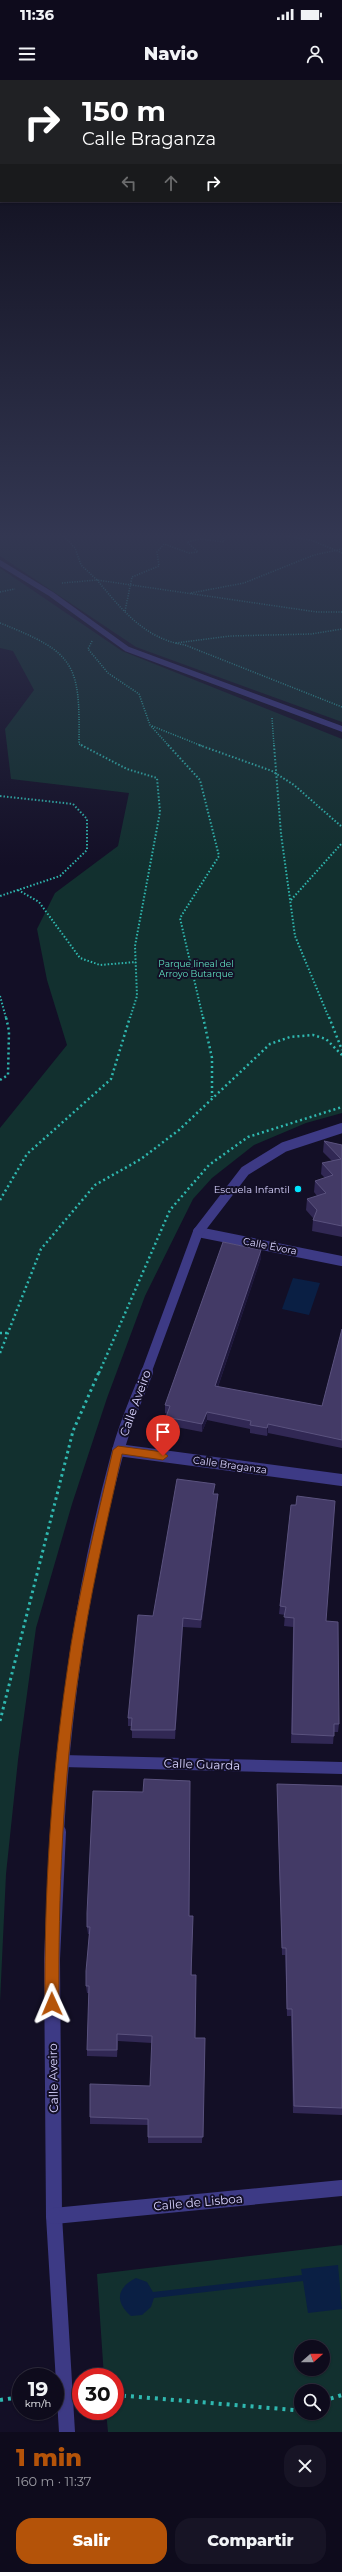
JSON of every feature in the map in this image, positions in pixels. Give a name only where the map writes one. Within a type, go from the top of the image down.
[{"type":"street","points":[[123,646],[128,649],[342,729]]},
{"type":"street","name":"Calle Aveiro","points":[[67,2432],[54,2216],[52,1959],[62,1760],[73,1671],[86,1591],[118,1450],[198,1232],[245,1171],[284,1148],[342,1128]]},
{"type":"street","name":"Calle Évora","points":[[198,1232],[342,1261]]},
{"type":"street","name":"Calle Braganza","points":[[118,1450],[342,1480]]},
{"type":"street","name":"Calle Guarda","points":[[62,1760],[342,1768]]},
{"type":"street","name":"Calle de Lisboa","points":[[54,2216],[342,2188]]},
{"type":"path","points":[[0,1200],[27,1154],[111,1079],[136,996],[135,946],[160,812],[158,778],[127,769],[79,744],[78,686],[69,666],[60,654],[48,646]]},
{"type":"path","points":[[90,646],[88,649],[108,674],[138,694],[150,725],[200,780],[219,856],[180,918],[212,1058],[212,1097]]},
{"type":"path","points":[[187,646],[342,707]]},
{"type":"path","points":[[272,703],[281,834],[296,936],[342,1050]]},
{"type":"path","points":[[150,725],[185,741],[229,754],[276,774],[294,785],[342,828]]},
{"type":"path","points":[[0,796],[73,804],[87,819],[87,850],[60,876],[0,896]]},
{"type":"path","points":[[290,901],[342,843]]},
{"type":"path","points":[[18,890],[40,902],[80,958],[100,965],[136,962]]},
{"type":"path","points":[[0,996],[9,1031],[8,1075],[0,1080]]},
{"type":"path","points":[[0,1354],[42,1249],[95,1185],[141,1159],[179,1130],[212,1097],[270,1044],[287,1036],[305,1035],[324,1038],[342,1055]]},
{"type":"path","points":[[0,1721],[73,1431],[170,1210],[209,1165],[248,1137],[342,1107]]},
{"type":"path","points":[[0,1333],[8,1333]]},
{"type":"path","points":[[330,2399],[342,2395]]},
{"type":"path","points":[[124,2396],[294,2410]]},
{"type":"path","points":[[0,2400],[12,2398]]},
{"type":"green space","name":"Parque lineal del Arroyo Butarque","points":[[0,646],[114,646],[122,651],[342,739],[342,1113],[306,1123],[254,1145],[212,1178],[193,1199],[145,1296],[107,1398],[72,1504],[36,1628],[18,1760],[6,1874],[0,2002],[0,1128],[67,1045],[47,980],[37,929],[55,893],[118,846],[129,793],[11,779],[5,729],[34,690],[13,651],[0,648]]},
{"type":"green space","points":[[134,646],[342,646],[342,722]]},
{"type":"green space","points":[[342,2245],[342,2432],[108,2432],[107,2420],[124,2420],[124,2368],[103,2368],[97,2274]]},
{"type":"water","points":[[293,1278],[320,1283],[309,1315],[282,1309]]},
{"type":"water","points":[[338,2265],[342,2309],[308,2313],[303,2281],[154,2298],[151,2307],[142,2315],[131,2316],[122,2306],[120,2300],[121,2291],[129,2282],[136,2278],[147,2282],[153,2292],[302,2275],[301,2269]]},
{"type":"building","points":[[324,1141],[342,1145],[342,1226],[313,1220],[317,1210],[307,1199],[326,1193],[315,1181],[333,1175],[322,1163],[341,1159]]},
{"type":"building","points":[[223,1242],[261,1250],[215,1386],[322,1406],[342,1329],[342,1440],[268,1424],[267,1428],[250,1425],[251,1421],[207,1412],[202,1424],[166,1417],[170,1406],[165,1405]]},
{"type":"building","points":[[177,1479],[215,1484],[213,1494],[218,1494],[201,1620],[183,1618],[175,1730],[131,1730],[132,1718],[128,1718],[138,1615],[153,1616]]},
{"type":"building","points":[[297,1496],[335,1501],[326,1621],[338,1622],[339,1724],[334,1724],[334,1736],[292,1734],[294,1618],[284,1617],[286,1607],[280,1606],[291,1505],[296,1505]]},
{"type":"building","points":[[144,1779],[190,1781],[189,1916],[193,1916],[191,1975],[196,1975],[195,2038],[205,2038],[203,2137],[148,2137],[148,2119],[90,2117],[90,2084],[150,2086],[152,2036],[117,2034],[117,2050],[87,2050],[89,1986],[86,1986],[86,1971],[90,1927],[87,1927],[87,1913],[93,1791],[143,1792]]},
{"type":"building","points":[[277,1784],[342,1786],[342,2108],[294,2106],[292,2009],[287,2009],[286,1948],[282,1948]]},
{"type":"place","name":"Escuela Infantil","points":[[298,1189]]},
{"type":"route","points":[[52,2004],[52,1959],[62,1760],[73,1671],[86,1591],[118,1450],[163,1456]]}]
